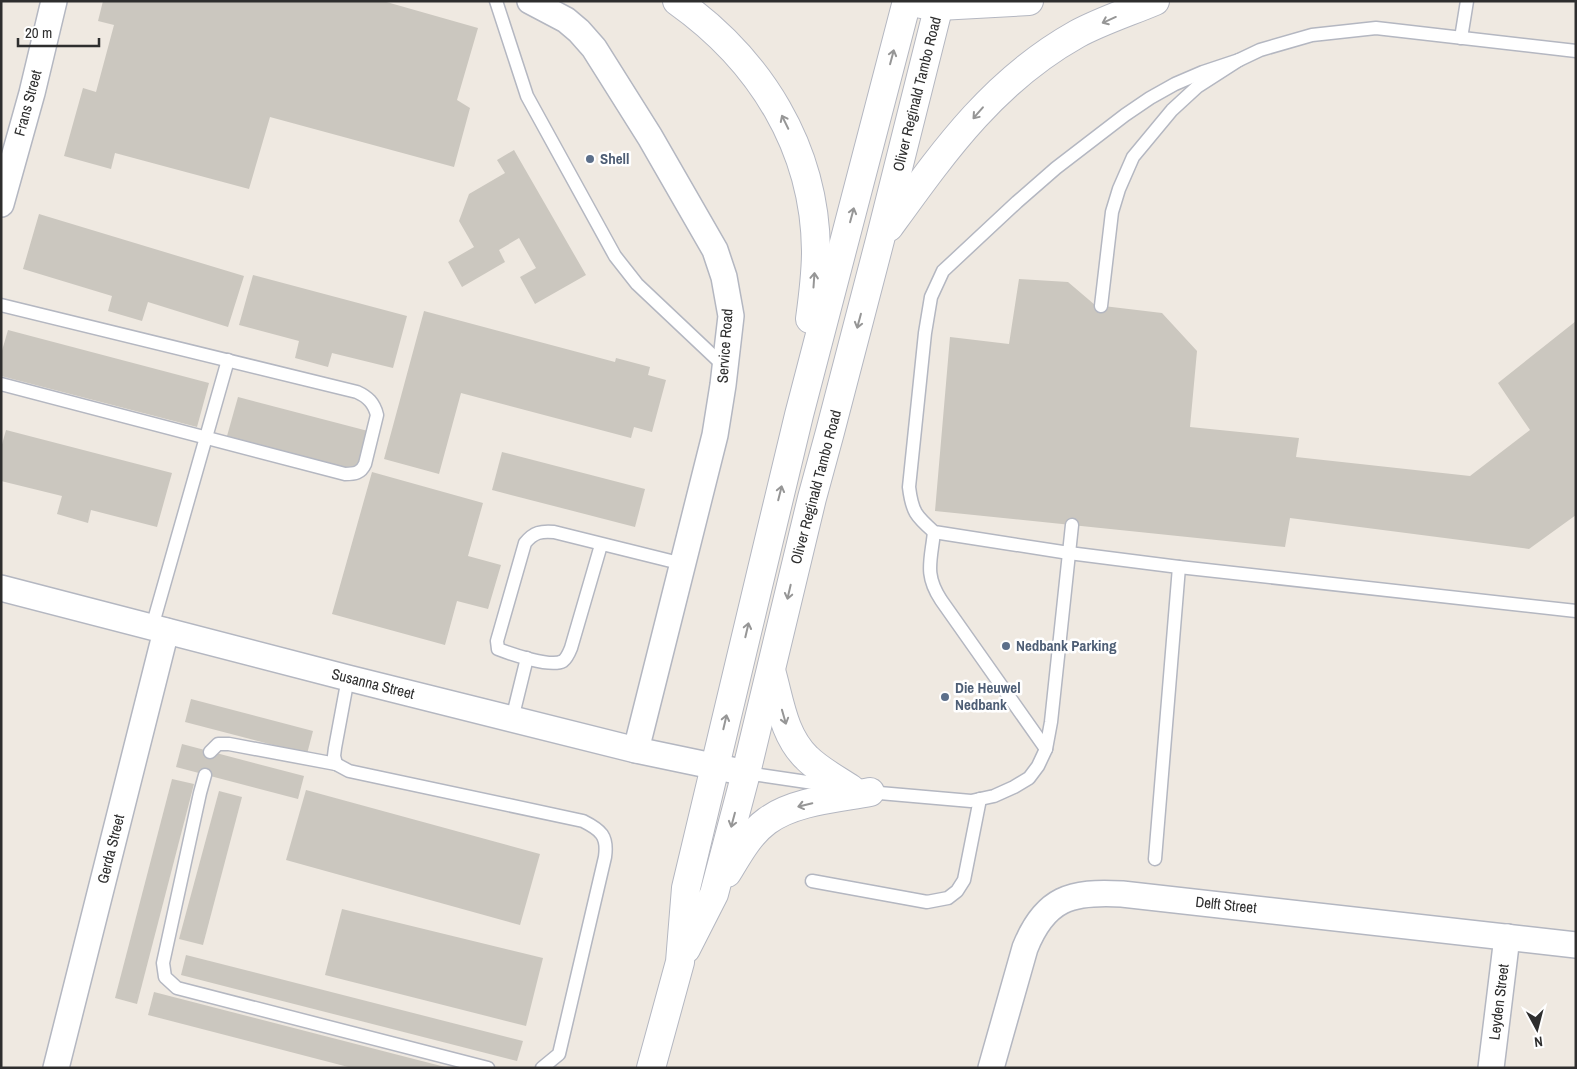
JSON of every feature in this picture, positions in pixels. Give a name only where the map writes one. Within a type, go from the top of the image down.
[{"type":"main road","points":[[677,1],[700,18],[739,55],[756,76],[785,122],[804,169],[810,193],[816,250],[799,415]]},
{"type":"main road","points":[[903,2],[1030,1]]},
{"type":"main road","points":[[880,240],[962,130],[984,105],[1015,77],[1045,54],[1078,34],[1154,1]]},
{"type":"main road","name":"Oliver Reginald Tambo Road","points":[[651,1068],[680,962],[686,888],[768,540],[903,2]]},
{"type":"main road","name":"Oliver Reginald Tambo Road","points":[[680,962],[714,894],[746,773],[800,544],[880,240],[938,3]]},
{"type":"main road","points":[[771,670],[784,720],[796,746],[807,758],[860,791]]},
{"type":"main road","points":[[714,894],[743,847],[767,821],[782,812],[860,791]]},
{"type":"street","name":"Frans Street","points":[[3,194],[32,93],[54,1]]},
{"type":"street","name":"Service Road","points":[[530,1],[566,20],[594,48],[650,137],[715,250],[724,277],[731,316],[726,368],[715,435],[636,750]]},
{"type":"street","name":"Susanna Street","points":[[1,588],[636,750],[746,773]]},
{"type":"street","name":"Gerda Street","points":[[56,1068],[159,629]]},
{"type":"street","name":"Delft Street","points":[[991,1068],[1031,933],[1050,909],[1065,899],[1074,896],[1089,893],[1122,894],[1576,945]]},
{"type":"street","name":"Leyden Street","points":[[1491,1068],[1507,937]]},
{"type":"lane","points":[[496,1],[527,96],[616,256],[637,284],[726,368]]},
{"type":"lane","points":[[1461,38],[1467,1]]},
{"type":"lane","points":[[1576,51],[1376,28],[1337,31],[1283,42],[1203,72],[1175,84],[1125,114],[1056,168],[943,271],[931,297],[924,333],[909,487],[911,502],[917,517],[934,532],[1069,553],[1179,567],[1576,611]]},
{"type":"lane","points":[[1101,306],[1112,212],[1119,189],[1134,157],[1172,110],[1197,87],[1239,60]]},
{"type":"lane","points":[[1,306],[358,392],[371,401],[376,408],[377,415],[365,464],[359,472],[345,474],[1,384]]},
{"type":"lane","points":[[159,629],[206,437],[228,360]]},
{"type":"lane","points":[[746,773],[860,791],[971,801],[994,796],[1029,778],[1038,766],[1046,749],[1051,722],[1072,525]]},
{"type":"lane","points":[[601,545],[568,654],[563,661],[551,664],[500,650],[496,647],[525,543],[533,534],[554,532],[683,564]]},
{"type":"lane","points":[[934,532],[930,567],[932,584],[941,600],[1046,749]]},
{"type":"lane","points":[[1155,859],[1179,567]]},
{"type":"lane","points":[[512,719],[527,658]]},
{"type":"lane","points":[[336,764],[335,748],[348,678]]},
{"type":"lane","points":[[210,752],[218,744],[229,744],[336,764],[349,771],[583,821],[595,827],[606,840],[606,857],[559,1054],[542,1068]]},
{"type":"lane","points":[[205,775],[163,963],[165,977],[177,988],[488,1068]]},
{"type":"lane","points":[[812,880],[927,902],[948,898],[964,880],[980,799]]},
{"type":"building","points":[[103,1],[383,1],[478,28],[457,100],[470,108],[454,167],[270,117],[249,189],[115,153],[111,169],[64,156],[83,88],[96,92],[114,25],[98,21]]},
{"type":"building","points":[[514,150],[586,275],[535,304],[520,277],[536,268],[519,238],[499,250],[505,262],[462,287],[448,262],[474,247],[459,221],[469,194],[505,173],[497,160]]},
{"type":"building","points":[[39,214],[244,276],[228,327],[148,302],[142,321],[108,311],[112,296],[23,269]]},
{"type":"building","points":[[253,275],[407,316],[393,368],[332,353],[328,367],[295,358],[299,341],[239,325]]},
{"type":"building","points":[[1019,279],[1068,282],[1095,305],[1162,313],[1197,351],[1190,427],[1299,438],[1296,457],[1470,476],[1530,430],[1498,383],[1576,321],[1576,515],[1529,549],[1290,518],[1285,547],[935,511],[950,337],[1009,344]]},
{"type":"building","points":[[424,311],[615,362],[616,358],[650,367],[648,375],[666,380],[652,432],[634,427],[631,438],[461,393],[439,474],[384,459]]},
{"type":"building","points":[[8,330],[209,383],[197,427],[1,376],[1,354]]},
{"type":"building","points":[[238,397],[368,431],[358,471],[227,436]]},
{"type":"building","points":[[6,430],[172,473],[157,527],[91,510],[88,523],[57,514],[62,496],[1,481],[1,448]]},
{"type":"building","points":[[502,452],[645,489],[635,527],[492,490]]},
{"type":"building","points":[[372,472],[483,503],[468,556],[501,565],[488,609],[457,601],[445,645],[332,614]]},
{"type":"building","points":[[191,699],[313,731],[307,754],[185,722]]},
{"type":"building","points":[[182,744],[304,776],[298,799],[176,767]]},
{"type":"building","points":[[172,779],[194,784],[137,1004],[115,998]]},
{"type":"building","points":[[306,790],[540,854],[520,925],[286,860]]},
{"type":"building","points":[[219,791],[242,797],[203,945],[179,939]]},
{"type":"building","points":[[342,909],[543,958],[526,1026],[325,975]]},
{"type":"building","points":[[186,955],[523,1041],[517,1061],[181,975]]},
{"type":"building","points":[[154,992],[445,1067],[352,1068],[148,1015]]},
{"type":"place","name":"Shell","points":[[590,159]]},
{"type":"place","name":"Nedbank Parking","points":[[1006,646]]},
{"type":"place","name":"Die Heuwel Nedbank","points":[[945,697]]}]
